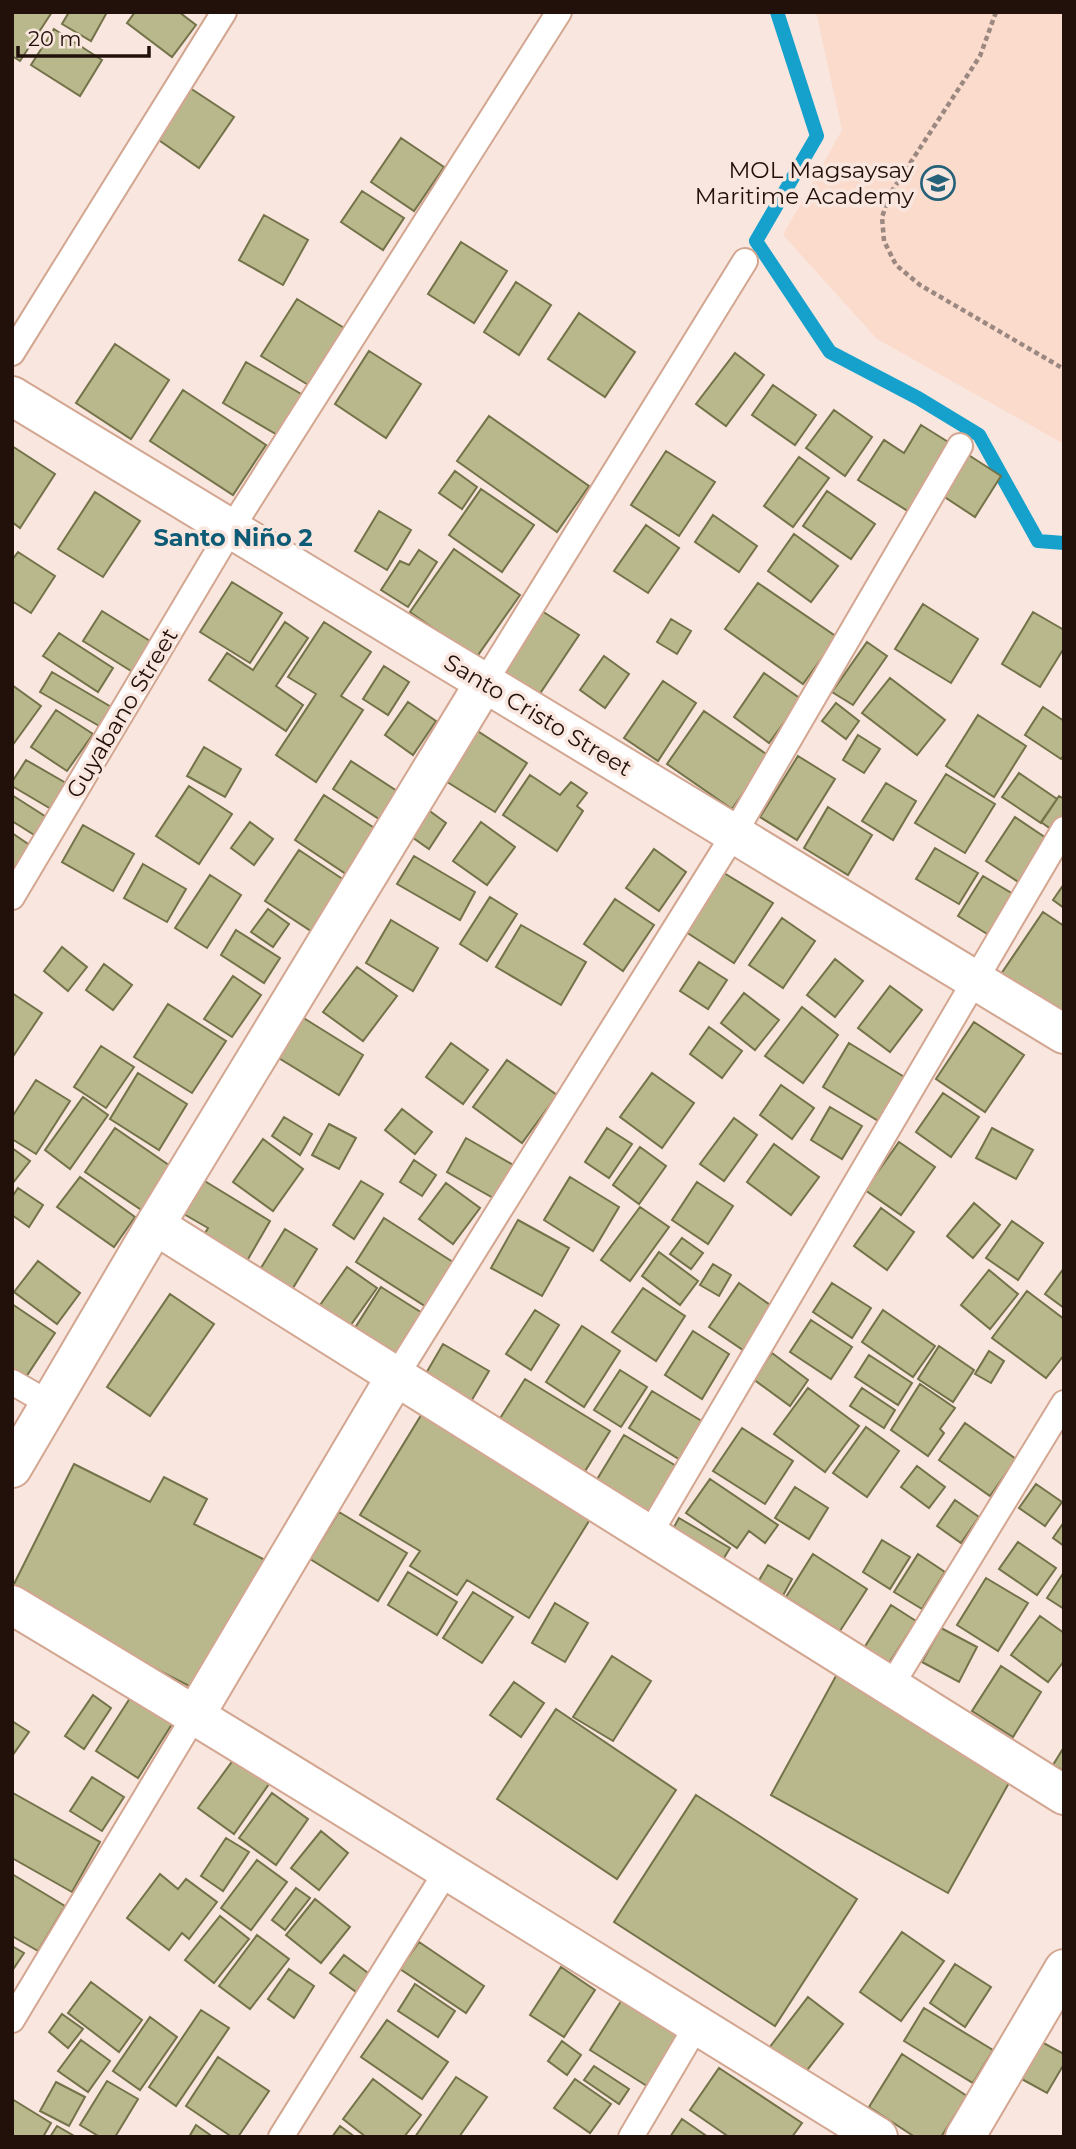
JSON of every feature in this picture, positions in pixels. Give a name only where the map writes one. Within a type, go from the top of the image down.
[{"type":"street","name":"Santo Cristo Street","points":[[12,396],[1064,1034]]},
{"type":"street","points":[[12,1468],[155,1225],[485,682]]},
{"type":"street","points":[[155,1225],[1064,1795]]},
{"type":"street","points":[[195,1714],[396,1376]]},
{"type":"street","points":[[12,1605],[195,1714],[878,2137]]},
{"type":"street","points":[[965,2137],[1064,1969]]},
{"type":"lane","points":[[12,353],[224,12]]},
{"type":"lane","name":"Guyabano Street","points":[[12,897],[232,529],[559,12]]},
{"type":"lane","points":[[485,682],[744,261]]},
{"type":"lane","points":[[396,1376],[734,834],[960,446]]},
{"type":"lane","points":[[649,1535],[1064,829]]},
{"type":"lane","points":[[12,1382],[50,1404]]},
{"type":"lane","points":[[891,1686],[1064,1403]]},
{"type":"lane","points":[[12,2020],[195,1714]]},
{"type":"lane","points":[[281,2137],[446,1871]]},
{"type":"lane","points":[[631,2137],[697,2025]]},
{"type":"path","points":[[996,12],[980,56],[890,194],[882,217],[884,241],[896,265],[920,285],[1064,369]]},
{"type":"shaded area","name":"MOL Magsaysay Maritime Academy","points":[[816,12],[1064,12],[1064,444],[877,339],[783,235],[842,130]]},
{"type":"building","points":[[12,12],[52,12],[20,61],[12,56]]},
{"type":"building","points":[[69,12],[106,14],[91,41],[62,24]]},
{"type":"building","points":[[135,12],[179,12],[196,25],[172,57],[127,23]]},
{"type":"building","points":[[54,29],[102,60],[80,96],[31,65]]},
{"type":"building","points":[[187,86],[234,117],[199,168],[153,136]]},
{"type":"building","points":[[401,138],[444,167],[414,211],[371,182]]},
{"type":"building","points":[[362,191],[404,218],[383,250],[341,222]]},
{"type":"building","points":[[264,215],[308,240],[283,285],[239,260]]},
{"type":"building","points":[[461,242],[507,271],[474,323],[428,294]]},
{"type":"building","points":[[516,282],[551,305],[519,355],[484,332]]},
{"type":"building","points":[[297,299],[354,334],[318,391],[261,356]]},
{"type":"building","points":[[579,313],[635,352],[605,397],[548,359]]},
{"type":"building","points":[[115,344],[169,380],[131,439],[76,403]]},
{"type":"building","points":[[369,351],[421,384],[386,438],[335,404]]},
{"type":"building","points":[[735,353],[764,375],[726,426],[696,404]]},
{"type":"building","points":[[246,362],[303,395],[279,436],[223,403]]},
{"type":"building","points":[[773,385],[816,415],[795,445],[752,415]]},
{"type":"building","points":[[183,390],[266,445],[233,495],[150,441]]},
{"type":"building","points":[[834,410],[872,437],[845,476],[806,448]]},
{"type":"building","points":[[489,416],[589,486],[557,532],[457,461]]},
{"type":"building","points":[[921,425],[953,445],[911,513],[858,480],[884,440],[904,453]]},
{"type":"building","points":[[12,446],[55,474],[20,528],[12,522]]},
{"type":"building","points":[[666,451],[715,482],[679,536],[631,505]]},
{"type":"building","points":[[967,454],[1001,476],[975,517],[940,494]]},
{"type":"building","points":[[799,457],[829,478],[793,527],[764,506]]},
{"type":"building","points":[[455,471],[477,487],[462,509],[439,493]]},
{"type":"building","points":[[481,489],[534,525],[502,572],[449,535]]},
{"type":"building","points":[[827,491],[875,524],[851,559],[803,526]]},
{"type":"building","points":[[95,492],[140,521],[103,577],[58,549]]},
{"type":"building","points":[[379,511],[411,530],[387,570],[355,551]]},
{"type":"building","points":[[713,515],[757,546],[739,572],[695,542]]},
{"type":"building","points":[[646,525],[679,548],[648,593],[614,571]]},
{"type":"building","points":[[794,534],[838,566],[811,602],[768,571]]},
{"type":"building","points":[[454,549],[520,595],[476,658],[410,612]]},
{"type":"building","points":[[419,550],[437,562],[408,607],[381,590],[400,561],[409,565]]},
{"type":"building","points":[[18,552],[55,576],[31,613],[12,601],[12,560]]},
{"type":"building","points":[[232,582],[282,613],[250,663],[200,632]]},
{"type":"building","points":[[758,583],[837,637],[803,684],[725,629]]},
{"type":"building","points":[[923,604],[978,639],[951,683],[895,649]]},
{"type":"building","points":[[102,611],[158,646],[139,676],[83,641]]},
{"type":"building","points":[[542,611],[579,635],[539,695],[502,670]]},
{"type":"building","points":[[1033,612],[1064,630],[1064,648],[1040,687],[1002,664]]},
{"type":"building","points":[[671,619],[691,631],[677,654],[657,642]]},
{"type":"building","points":[[285,622],[308,638],[276,686],[303,705],[286,731],[209,680],[227,653],[253,670]]},
{"type":"building","points":[[324,622],[371,652],[341,696],[363,710],[316,782],[276,755],[316,694],[288,677]]},
{"type":"building","points":[[59,633],[113,668],[98,692],[43,656]]},
{"type":"building","points":[[867,642],[887,656],[853,705],[832,692]]},
{"type":"building","points":[[604,656],[629,674],[605,708],[580,690]]},
{"type":"building","points":[[384,666],[409,682],[388,715],[363,699]]},
{"type":"building","points":[[52,672],[113,708],[101,727],[40,692]]},
{"type":"building","points":[[764,673],[801,699],[769,743],[734,717]]},
{"type":"building","points":[[890,678],[945,720],[917,755],[862,713]]},
{"type":"building","points":[[663,681],[696,703],[658,761],[624,738]]},
{"type":"building","points":[[12,685],[41,706],[12,746]]},
{"type":"building","points":[[408,702],[436,721],[413,755],[385,735]]},
{"type":"building","points":[[836,703],[859,721],[846,739],[822,721]]},
{"type":"building","points":[[1043,707],[1064,721],[1064,755],[1061,759],[1025,735]]},
{"type":"building","points":[[56,710],[93,734],[67,771],[31,747]]},
{"type":"building","points":[[704,711],[769,756],[732,809],[667,764]]},
{"type":"building","points":[[978,715],[1026,746],[994,797],[946,766]]},
{"type":"building","points":[[476,730],[527,763],[495,812],[444,780]]},
{"type":"building","points":[[858,735],[880,749],[864,773],[843,760]]},
{"type":"building","points":[[204,747],[241,769],[225,797],[187,776]]},
{"type":"building","points":[[798,756],[835,779],[797,840],[760,817]]},
{"type":"building","points":[[26,760],[66,783],[51,809],[12,786]]},
{"type":"building","points":[[351,761],[397,791],[379,819],[333,789]]},
{"type":"building","points":[[1019,773],[1057,799],[1041,823],[1002,797]]},
{"type":"building","points":[[946,774],[995,804],[965,853],[915,823]]},
{"type":"building","points":[[530,775],[560,795],[571,782],[587,793],[577,806],[583,811],[557,851],[503,815]]},
{"type":"building","points":[[886,783],[916,801],[893,840],[862,821]]},
{"type":"building","points":[[189,786],[232,814],[199,864],[156,836]]},
{"type":"building","points":[[12,795],[51,820],[39,838],[12,821]]},
{"type":"building","points":[[324,795],[382,833],[352,878],[295,840]]},
{"type":"building","points":[[1059,796],[1064,799],[1064,818],[1055,832],[1041,822]]},
{"type":"building","points":[[828,807],[872,835],[848,875],[804,848]]},
{"type":"building","points":[[427,809],[446,823],[429,849],[409,835]]},
{"type":"building","points":[[1015,817],[1052,842],[1023,885],[986,861]]},
{"type":"building","points":[[250,822],[273,839],[254,865],[231,848]]},
{"type":"building","points":[[481,822],[515,847],[487,885],[453,861]]},
{"type":"building","points":[[83,825],[134,854],[113,891],[62,862]]},
{"type":"building","points":[[12,833],[34,848],[12,879]]},
{"type":"building","points":[[935,848],[978,873],[959,904],[916,879]]},
{"type":"building","points":[[654,849],[686,872],[659,911],[626,888]]},
{"type":"building","points":[[299,850],[344,880],[311,931],[265,901]]},
{"type":"building","points":[[414,856],[475,892],[460,920],[397,884]]},
{"type":"building","points":[[143,864],[186,889],[167,922],[124,898]]},
{"type":"building","points":[[724,873],[773,903],[734,963],[686,932]]},
{"type":"building","points":[[210,875],[241,895],[207,948],[175,928]]},
{"type":"building","points":[[983,876],[1018,897],[992,937],[958,916]]},
{"type":"building","points":[[1064,884],[1064,908],[1053,900]]},
{"type":"building","points":[[490,897],[517,914],[487,961],[460,944]]},
{"type":"building","points":[[615,899],[654,925],[623,971],[584,944]]},
{"type":"building","points":[[268,909],[289,924],[273,947],[251,932]]},
{"type":"building","points":[[1043,912],[1064,926],[1064,1016],[1001,974]]},
{"type":"building","points":[[782,918],[815,941],[783,988],[749,965]]},
{"type":"building","points":[[391,920],[438,948],[413,991],[366,963]]},
{"type":"building","points":[[521,925],[586,962],[561,1005],[496,967]]},
{"type":"building","points":[[236,930],[280,958],[264,983],[221,955]]},
{"type":"building","points":[[62,947],[87,967],[68,991],[44,971]]},
{"type":"building","points":[[835,959],[863,981],[835,1017],[807,995]]},
{"type":"building","points":[[699,962],[727,980],[708,1009],[680,991]]},
{"type":"building","points":[[104,964],[132,985],[113,1010],[86,990]]},
{"type":"building","points":[[357,967],[397,996],[363,1041],[323,1012]]},
{"type":"building","points":[[233,976],[261,995],[232,1037],[204,1019]]},
{"type":"building","points":[[890,986],[922,1010],[890,1052],[858,1028]]},
{"type":"building","points":[[12,993],[42,1013],[12,1058]]},
{"type":"building","points":[[744,993],[779,1020],[755,1050],[721,1023]]},
{"type":"building","points":[[168,1004],[226,1041],[192,1093],[134,1057]]},
{"type":"building","points":[[802,1007],[838,1035],[803,1083],[765,1056]]},
{"type":"building","points":[[302,1017],[363,1055],[339,1095],[277,1057]]},
{"type":"building","points":[[974,1022],[1024,1055],[985,1112],[936,1079]]},
{"type":"building","points":[[709,1027],[742,1051],[722,1078],[690,1054]]},
{"type":"building","points":[[451,1043],[488,1070],[463,1104],[426,1077]]},
{"type":"building","points":[[849,1043],[906,1078],[880,1122],[823,1087]]},
{"type":"building","points":[[101,1046],[134,1067],[106,1108],[74,1087]]},
{"type":"building","points":[[507,1060],[557,1095],[522,1143],[473,1107]]},
{"type":"building","points":[[138,1073],[187,1104],[159,1150],[110,1119]]},
{"type":"building","points":[[652,1073],[694,1103],[662,1148],[620,1117]]},
{"type":"building","points":[[36,1080],[70,1101],[36,1154],[12,1139],[12,1117]]},
{"type":"building","points":[[781,1085],[814,1108],[792,1139],[760,1115]]},
{"type":"building","points":[[943,1093],[979,1117],[951,1157],[916,1132]]},
{"type":"building","points":[[83,1097],[108,1115],[70,1169],[45,1150]]},
{"type":"building","points":[[830,1107],[862,1126],[842,1159],[811,1140]]},
{"type":"building","points":[[402,1109],[432,1132],[415,1154],[385,1130]]},
{"type":"building","points":[[284,1117],[312,1134],[300,1155],[272,1136]]},
{"type":"building","points":[[734,1118],[757,1135],[724,1181],[700,1164]]},
{"type":"building","points":[[329,1124],[356,1138],[339,1169],[312,1155]]},
{"type":"building","points":[[115,1128],[176,1170],[146,1213],[85,1172]]},
{"type":"building","points":[[607,1128],[632,1144],[609,1178],[585,1162]]},
{"type":"building","points":[[992,1128],[1033,1150],[1016,1179],[976,1158]]},
{"type":"building","points":[[466,1138],[515,1166],[495,1199],[447,1172]]},
{"type":"building","points":[[263,1139],[303,1169],[273,1211],[233,1182]]},
{"type":"building","points":[[899,1142],[935,1167],[901,1215],[865,1190]]},
{"type":"building","points":[[774,1144],[819,1177],[791,1215],[747,1182]]},
{"type":"building","points":[[640,1147],[666,1166],[639,1204],[613,1185]]},
{"type":"building","points":[[12,1148],[30,1161],[12,1184]]},
{"type":"building","points":[[414,1160],[436,1175],[422,1196],[400,1182]]},
{"type":"building","points":[[80,1177],[135,1217],[114,1247],[57,1207]]},
{"type":"building","points":[[570,1177],[619,1207],[593,1251],[544,1220]]},
{"type":"building","points":[[203,1180],[270,1221],[240,1273],[197,1247],[208,1228],[182,1213]]},
{"type":"building","points":[[361,1181],[383,1194],[354,1239],[333,1225]]},
{"type":"building","points":[[697,1182],[733,1206],[708,1244],[672,1220]]},
{"type":"building","points":[[446,1183],[480,1208],[453,1244],[419,1219]]},
{"type":"building","points":[[18,1188],[43,1205],[29,1227],[12,1215],[12,1197]]},
{"type":"building","points":[[974,1203],[1000,1225],[973,1258],[947,1236]]},
{"type":"building","points":[[640,1207],[669,1227],[630,1281],[601,1260]]},
{"type":"building","points":[[881,1208],[914,1232],[887,1270],[854,1246]]},
{"type":"building","points":[[384,1218],[456,1264],[428,1308],[356,1262]]},
{"type":"building","points":[[518,1220],[569,1248],[542,1296],[491,1268]]},
{"type":"building","points":[[1012,1221],[1043,1243],[1018,1280],[986,1258]]},
{"type":"building","points":[[285,1229],[317,1249],[288,1296],[256,1276]]},
{"type":"building","points":[[682,1238],[703,1253],[691,1269],[670,1254]]},
{"type":"building","points":[[659,1252],[698,1281],[680,1305],[642,1276]]},
{"type":"building","points":[[38,1261],[80,1293],[57,1324],[14,1292]]},
{"type":"building","points":[[713,1264],[731,1275],[719,1296],[700,1285]]},
{"type":"building","points":[[347,1267],[377,1288],[343,1336],[313,1315]]},
{"type":"building","points":[[1064,1268],[1064,1308],[1045,1294]]},
{"type":"building","points":[[989,1270],[1018,1294],[990,1329],[961,1305]]},
{"type":"building","points":[[739,1283],[773,1307],[743,1350],[709,1327]]},
{"type":"building","points":[[832,1283],[871,1308],[852,1338],[813,1312]]},
{"type":"building","points":[[381,1287],[427,1316],[392,1371],[346,1342]]},
{"type":"building","points":[[643,1288],[685,1316],[656,1361],[612,1332]]},
{"type":"building","points":[[1027,1291],[1064,1319],[1064,1355],[1046,1378],[992,1338]]},
{"type":"building","points":[[170,1294],[214,1324],[150,1416],[107,1387]]},
{"type":"building","points":[[12,1304],[55,1333],[22,1383],[12,1376]]},
{"type":"building","points":[[535,1310],[559,1325],[531,1370],[506,1354]]},
{"type":"building","points":[[883,1310],[935,1346],[913,1377],[862,1342]]},
{"type":"building","points":[[811,1320],[852,1347],[831,1379],[790,1352]]},
{"type":"building","points":[[582,1326],[620,1351],[584,1407],[546,1382]]},
{"type":"building","points":[[693,1331],[729,1354],[702,1399],[665,1375]]},
{"type":"building","points":[[443,1344],[489,1371],[463,1415],[417,1389]]},
{"type":"building","points":[[939,1346],[974,1370],[953,1402],[918,1379]]},
{"type":"building","points":[[989,1351],[1004,1361],[991,1383],[975,1374]]},
{"type":"building","points":[[772,1353],[808,1380],[790,1406],[753,1379]]},
{"type":"building","points":[[869,1355],[912,1383],[898,1405],[855,1377]]},
{"type":"building","points":[[620,1370],[647,1387],[621,1427],[594,1410]]},
{"type":"building","points":[[525,1379],[610,1431],[577,1484],[492,1431]]},
{"type":"building","points":[[920,1384],[955,1408],[940,1429],[944,1433],[928,1456],[891,1430]]},
{"type":"building","points":[[808,1388],[859,1426],[825,1472],[774,1434]]},
{"type":"building","points":[[862,1388],[895,1410],[884,1428],[850,1406]]},
{"type":"building","points":[[652,1391],[705,1423],[682,1461],[629,1428]]},
{"type":"building","points":[[428,1404],[597,1508],[529,1618],[467,1580],[457,1595],[410,1566],[420,1551],[360,1515]]},
{"type":"building","points":[[965,1423],[1016,1459],[990,1496],[939,1460]]},
{"type":"building","points":[[866,1427],[899,1451],[867,1497],[833,1473]]},
{"type":"building","points":[[742,1428],[793,1461],[765,1504],[713,1471]]},
{"type":"building","points":[[624,1435],[678,1467],[647,1518],[593,1486]]},
{"type":"building","points":[[74,1464],[150,1502],[164,1477],[207,1499],[194,1524],[267,1561],[201,1692],[12,1596],[12,1588]]},
{"type":"building","points":[[917,1466],[945,1487],[929,1508],[901,1487]]},
{"type":"building","points":[[710,1479],[778,1525],[765,1543],[749,1531],[737,1548],[686,1513]]},
{"type":"building","points":[[1036,1484],[1062,1502],[1045,1526],[1019,1508]]},
{"type":"building","points":[[795,1487],[828,1508],[809,1539],[775,1518]]},
{"type":"building","points":[[955,1500],[979,1517],[961,1543],[937,1526]]},
{"type":"building","points":[[339,1512],[407,1553],[378,1601],[310,1559]]},
{"type":"building","points":[[679,1518],[730,1548],[718,1568],[668,1538]]},
{"type":"building","points":[[1064,1522],[1064,1546],[1053,1538]]},
{"type":"building","points":[[882,1540],[910,1557],[890,1589],[863,1572]]},
{"type":"building","points":[[1018,1542],[1056,1568],[1037,1595],[999,1569]]},
{"type":"building","points":[[813,1554],[867,1589],[840,1631],[786,1597]]},
{"type":"building","points":[[918,1554],[945,1572],[922,1609],[894,1592]]},
{"type":"building","points":[[768,1565],[792,1579],[780,1601],[755,1587]]},
{"type":"building","points":[[408,1572],[457,1602],[437,1635],[388,1605]]},
{"type":"building","points":[[1064,1572],[1064,1609],[1047,1598]]},
{"type":"building","points":[[986,1578],[1028,1603],[998,1651],[957,1625]]},
{"type":"building","points":[[473,1592],[513,1617],[482,1663],[443,1638]]},
{"type":"building","points":[[555,1603],[588,1623],[565,1662],[532,1643]]},
{"type":"building","points":[[891,1605],[916,1621],[884,1671],[859,1656]]},
{"type":"building","points":[[1040,1616],[1064,1633],[1064,1661],[1048,1682],[1011,1655]]},
{"type":"building","points":[[941,1628],[977,1647],[959,1682],[922,1662]]},
{"type":"building","points":[[612,1656],[651,1681],[613,1741],[573,1717]]},
{"type":"building","points":[[1001,1666],[1041,1692],[1013,1737],[972,1711]]},
{"type":"building","points":[[837,1674],[1015,1772],[948,1893],[771,1795]]},
{"type":"building","points":[[514,1682],[544,1703],[521,1737],[490,1715]]},
{"type":"building","points":[[93,1695],[111,1708],[84,1749],[65,1736]]},
{"type":"building","points":[[130,1698],[172,1724],[138,1778],[96,1751]]},
{"type":"building","points":[[556,1709],[676,1790],[617,1879],[497,1799]]},
{"type":"building","points":[[12,1721],[29,1732],[12,1756]]},
{"type":"building","points":[[1064,1747],[1064,1771],[1053,1765]]},
{"type":"building","points":[[234,1759],[269,1784],[234,1834],[198,1808]]},
{"type":"building","points":[[92,1777],[124,1797],[102,1831],[70,1811]]},
{"type":"building","points":[[13,1793],[100,1842],[72,1892],[12,1858]]},
{"type":"building","points":[[272,1793],[308,1819],[276,1865],[239,1838]]},
{"type":"building","points":[[696,1795],[857,1899],[775,2026],[614,1922]]},
{"type":"building","points":[[321,1831],[348,1853],[319,1890],[291,1868]]},
{"type":"building","points":[[226,1838],[249,1852],[223,1891],[201,1876]]},
{"type":"building","points":[[257,1860],[287,1882],[251,1930],[221,1908]]},
{"type":"building","points":[[12,1874],[65,1906],[38,1951],[12,1936]]},
{"type":"building","points":[[160,1874],[178,1889],[186,1879],[217,1902],[189,1939],[182,1933],[169,1950],[127,1918]]},
{"type":"building","points":[[296,1888],[310,1898],[285,1930],[272,1920]]},
{"type":"building","points":[[315,1899],[350,1927],[321,1963],[286,1935]]},
{"type":"building","points":[[220,1916],[249,1939],[214,1983],[185,1960]]},
{"type":"building","points":[[902,1932],[944,1961],[901,2021],[860,1992]]},
{"type":"building","points":[[257,1935],[289,1959],[250,2009],[219,1986]]},
{"type":"building","points":[[419,1942],[484,1986],[466,2013],[400,1969]]},
{"type":"building","points":[[12,1946],[24,1953],[12,1971]]},
{"type":"building","points":[[344,1955],[372,1976],[359,1994],[330,1973]]},
{"type":"building","points":[[955,1964],[991,1987],[965,2027],[930,2003]]},
{"type":"building","points":[[561,1967],[595,1990],[564,2037],[530,2015]]},
{"type":"building","points":[[289,1969],[314,1986],[294,2018],[268,1999]]},
{"type":"building","points":[[91,1982],[142,2020],[119,2052],[68,2013]]},
{"type":"building","points":[[415,1984],[455,2011],[438,2037],[398,2011]]},
{"type":"building","points":[[628,1990],[689,2028],[650,2088],[590,2050]]},
{"type":"building","points":[[808,1997],[843,2024],[801,2078],[766,2052]]},
{"type":"building","points":[[924,2008],[993,2050],[973,2083],[904,2041]]},
{"type":"building","points":[[201,2010],[229,2028],[176,2106],[149,2087]]},
{"type":"building","points":[[62,2014],[83,2029],[68,2048],[49,2032]]},
{"type":"building","points":[[150,2017],[177,2037],[140,2090],[113,2071]]},
{"type":"building","points":[[387,2020],[448,2062],[422,2099],[361,2057]]},
{"type":"building","points":[[81,2040],[110,2061],[88,2092],[58,2071]]},
{"type":"building","points":[[1038,2040],[1064,2054],[1064,2064],[1047,2093],[1018,2077]]},
{"type":"building","points":[[562,2041],[581,2055],[567,2075],[548,2061]]},
{"type":"building","points":[[902,2054],[967,2096],[941,2137],[915,2137],[869,2107]]},
{"type":"building","points":[[218,2057],[269,2091],[238,2137],[232,2137],[186,2106]]},
{"type":"building","points":[[594,2066],[629,2089],[619,2104],[584,2080]]},
{"type":"building","points":[[719,2068],[802,2123],[792,2137],[729,2137],[690,2110]]},
{"type":"building","points":[[456,2077],[487,2097],[459,2137],[415,2137]]},
{"type":"building","points":[[373,2079],[421,2115],[404,2137],[366,2137],[343,2119]]},
{"type":"building","points":[[575,2079],[611,2104],[590,2133],[554,2108]]},
{"type":"building","points":[[107,2081],[138,2099],[115,2137],[100,2137],[80,2125]]},
{"type":"building","points":[[56,2082],[85,2097],[69,2126],[40,2111]]},
{"type":"building","points":[[12,2099],[51,2123],[43,2137],[12,2137]]},
{"type":"building","points":[[682,2119],[708,2137],[670,2137]]},
{"type":"building","points":[[196,2125],[213,2137],[189,2137]]},
{"type":"building","points":[[57,2126],[76,2137],[50,2137]]},
{"type":"building","points":[[340,2126],[355,2137],[332,2137]]},
{"type":"waterway","points":[[777,12],[817,136],[756,241],[830,352],[918,398],[979,435],[1038,541],[1064,543]]},
{"type":"place","name":"MOL Magsaysay Maritime Academy","points":[[938,183]]},
{"type":"district","name":"Santo Niño 2","points":[[233,538]]}]
